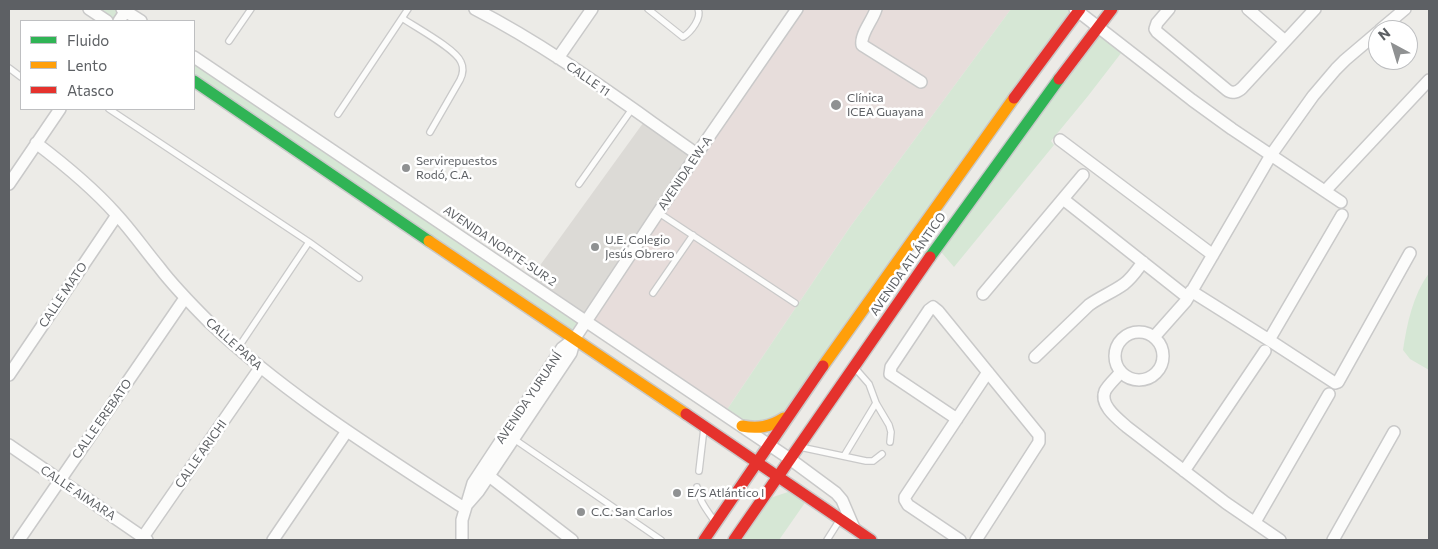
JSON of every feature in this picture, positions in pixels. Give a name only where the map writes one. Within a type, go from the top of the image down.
[{"type":"main road","name":"AVENIDA ATLÁNTICO","points":[[734,540],[936,246],[1023,126],[1112,9]]},
{"type":"main road","name":"AVENIDA ATLÁNTICO","points":[[704,540],[790,413],[1078,10]]},
{"type":"main road","points":[[195,82],[871,540]]},
{"type":"main road","points":[[742,426],[755,429],[766,428],[776,424],[790,413]]},
{"type":"main road","points":[[758,506],[770,498],[788,492],[809,497]]},
{"type":"street","points":[[88,9],[105,20]]},
{"type":"street","name":"CALLE 11","points":[[475,9],[558,58],[697,154]]},
{"type":"street","points":[[558,58],[592,9]]},
{"type":"street","name":"AVENIDA EW-A","points":[[575,338],[697,154],[797,9]]},
{"type":"street","points":[[876,9],[875,15],[861,40],[862,45],[921,82]]},
{"type":"street","points":[[1170,9],[1156,23],[1155,29],[1157,32],[1229,92],[1238,91],[1242,88],[1315,9]]},
{"type":"street","points":[[1248,9],[1285,41]]},
{"type":"street","points":[[1392,20],[1405,9]]},
{"type":"street","points":[[125,10],[140,20]]},
{"type":"street","points":[[1078,10],[1192,100],[1341,202]]},
{"type":"street","points":[[1154,337],[1178,310],[1189,294],[1271,155],[1313,96],[1336,69],[1368,41]]},
{"type":"street","name":"AVENIDA NORTE-SUR 2","points":[[195,58],[790,458],[836,493],[842,500],[854,528]]},
{"type":"street","points":[[1325,191],[1429,80]]},
{"type":"street","points":[[9,184],[59,110]]},
{"type":"street","points":[[1060,140],[1213,255]]},
{"type":"street","name":"CALLE PARA","points":[[36,143],[98,194],[185,298],[260,368],[347,431],[464,508]]},
{"type":"street","points":[[983,294],[1084,175]]},
{"type":"street","points":[[1063,199],[1143,262],[1189,294],[1269,340],[1335,383],[1338,382],[1410,253]]},
{"type":"street","name":"CALLE MATO","points":[[9,375],[117,215]]},
{"type":"street","points":[[1269,340],[1342,215]]},
{"type":"street","points":[[1035,357],[1089,305],[1112,292],[1131,277],[1143,262]]},
{"type":"street","name":"CALLE EREBATO","points":[[18,540],[185,298]]},
{"type":"street","points":[[957,419],[890,374],[891,367],[931,307],[938,311],[1039,435],[1040,439],[976,540]]},
{"type":"street","points":[[1139,331],[1154,337],[1160,342],[1164,357],[1158,372],[1144,380],[1127,378],[1120,373],[1114,358],[1115,349],[1124,336],[1139,331]]},
{"type":"street","name":"AVENIDA YURUANÍ","points":[[462,540],[464,508],[473,483],[519,406],[562,348],[575,338]]},
{"type":"street","name":"AVENIDA YURUANÍ","points":[[464,508],[478,492],[571,353],[575,338]]},
{"type":"street","points":[[1184,471],[1265,351]]},
{"type":"street","name":"CALLE ARICHI","points":[[144,539],[260,368]]},
{"type":"street","points":[[960,540],[908,505],[905,500],[906,494],[988,372]]},
{"type":"street","points":[[1120,373],[1104,394],[1105,402],[1126,427],[1226,503],[1280,540]]},
{"type":"street","points":[[1255,522],[1329,394]]},
{"type":"street","points":[[273,540],[347,431]]},
{"type":"street","points":[[1333,540],[1394,432]]},
{"type":"street","name":"CALLE AIMARA","points":[[9,445],[144,539]]},
{"type":"street","points":[[489,476],[572,540]]},
{"type":"lane","points":[[229,41],[251,9]]},
{"type":"lane","points":[[338,114],[408,9]]},
{"type":"lane","points":[[648,9],[683,37],[700,16],[698,9]]},
{"type":"lane","points":[[402,18],[456,54],[463,66],[462,76],[430,132]]},
{"type":"lane","points":[[9,68],[20,75]]},
{"type":"lane","points":[[579,184],[632,109]]},
{"type":"lane","points":[[111,110],[309,242],[359,278]]},
{"type":"lane","points":[[659,213],[795,302]]},
{"type":"lane","points":[[653,293],[693,235]]},
{"type":"lane","points":[[238,348],[309,242]]},
{"type":"lane","points":[[854,366],[869,384],[876,403],[889,425],[891,432],[890,442]]},
{"type":"lane","points":[[844,456],[876,403]]},
{"type":"lane","points":[[699,470],[704,426]]},
{"type":"lane","points":[[514,439],[661,540]]},
{"type":"lane","points":[[798,447],[866,461],[873,461],[882,454]]},
{"type":"lane","points":[[696,487],[698,496],[716,523]]},
{"type":"lane","points":[[827,540],[841,519]]},
{"type":"shaded area","points":[[797,9],[1011,9],[850,227],[724,414],[587,321]]},
{"type":"shaded area","name":"U.E. Colegio Jesús Obrero","points":[[646,119],[697,154],[587,321],[528,282]]},
{"type":"green space","points":[[89,9],[122,9],[139,20],[106,20]]},
{"type":"green space","points":[[1011,9],[1080,9],[790,413],[766,428],[724,414],[850,227]]},
{"type":"green space","points":[[1098,26],[1125,48],[1051,141],[1054,145],[954,267],[936,246]]},
{"type":"green space","points":[[195,58],[587,321],[575,338],[195,82]]},
{"type":"green space","points":[[1429,273],[1429,370],[1410,359],[1403,350],[1412,310],[1423,282]]},
{"type":"green space","points":[[788,492],[809,497],[779,540],[734,540],[770,498]]},
{"type":"traffic: fast","points":[[930,257],[1059,79]]},
{"type":"traffic: fast","points":[[195,82],[429,241]]},
{"type":"traffic: slow","points":[[823,366],[1014,98]]},
{"type":"traffic: slow","points":[[429,241],[686,414]]},
{"type":"traffic: slow","points":[[742,426],[764,426],[784,418]]},
{"type":"traffic: jam","points":[[1014,98],[1080,9]]},
{"type":"traffic: jam","points":[[1059,79],[1112,9]]},
{"type":"traffic: jam","points":[[734,540],[930,257]]},
{"type":"traffic: jam","points":[[704,540],[823,366]]},
{"type":"traffic: jam","points":[[686,414],[871,540]]},
{"type":"place","name":"Clínica ICEA Guayana","points":[[836,105]]},
{"type":"place","name":"Servirepuestos Rodó, C.A.","points":[[406,168]]},
{"type":"place","name":"U.E. Colegio Jesús Obrero","points":[[595,247]]},
{"type":"place","name":"E/S Atlántico I","points":[[677,493]]},
{"type":"place","name":"C.C. San Carlos","points":[[581,512]]}]
